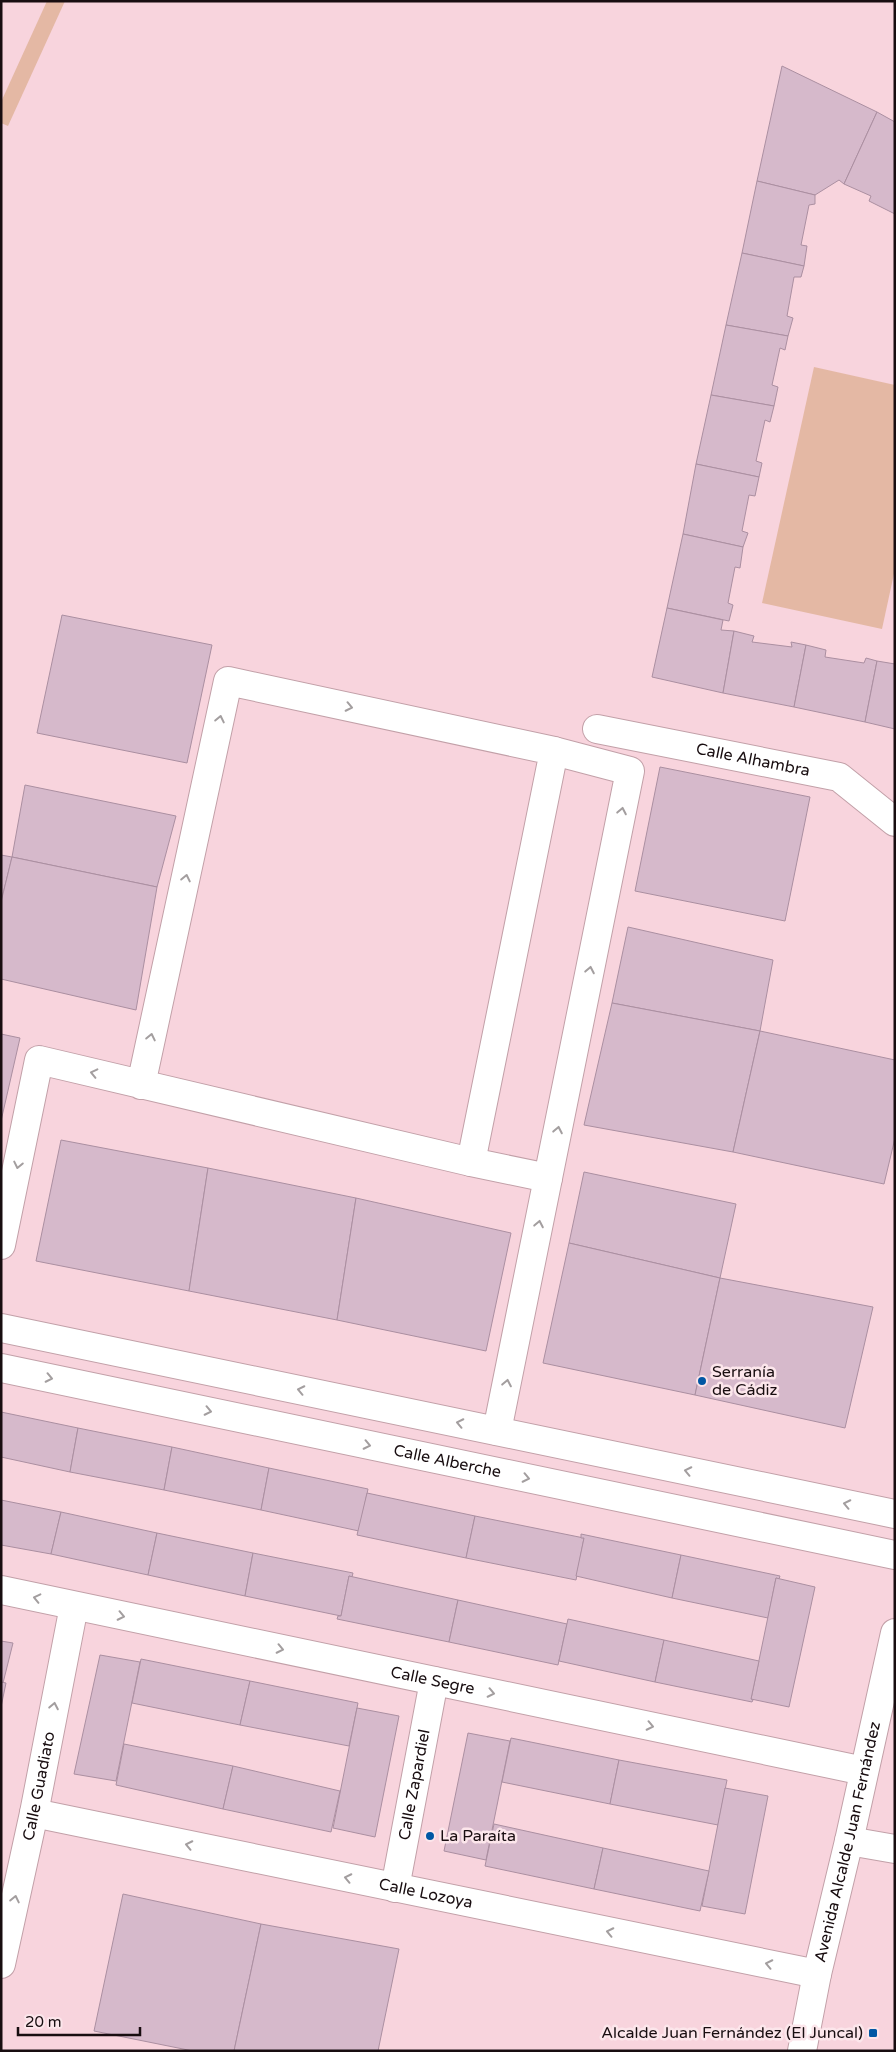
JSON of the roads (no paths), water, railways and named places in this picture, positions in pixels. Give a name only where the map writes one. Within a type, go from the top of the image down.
[{"type":"street","points":[[141,1084],[228,681],[554,751],[630,771],[497,1431]]},
{"type":"street","name":"Calle Alhambra","points":[[597,729],[838,777],[895,822]]},
{"type":"street","points":[[471,1162],[554,751]]},
{"type":"street","points":[[1,1245],[39,1060],[471,1162],[548,1178]]},
{"type":"street","points":[[1,1328],[895,1514]]},
{"type":"street","name":"Calle Alberche","points":[[1,1368],[895,1555]]},
{"type":"street","name":"Calle Segre","points":[[1,1590],[864,1771]]},
{"type":"street","name":"Calle Guadiato","points":[[1,1964],[34,1813],[74,1606]]},
{"type":"street","name":"Avenida Alcalde Juan Fernández","points":[[802,2051],[817,1974],[849,1841],[895,1633]]},
{"type":"street","name":"Calle Zapardiel","points":[[395,1888],[434,1681]]},
{"type":"street","name":"Calle Lozoya","points":[[34,1813],[817,1974]]},
{"type":"street","points":[[849,1841],[895,1849]]},
{"type":"place","name":"Serranía de Cádiz","points":[[702,1381]]},
{"type":"place","name":"La Paraíta","points":[[430,1836]]},
{"type":"place","name":"Alcalde Juan Fernández (El Juncal)","points":[[873,2033]]}]
